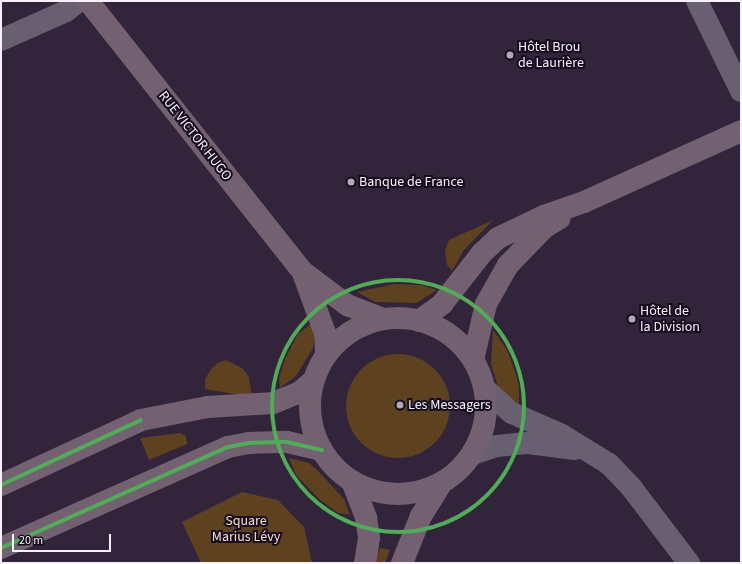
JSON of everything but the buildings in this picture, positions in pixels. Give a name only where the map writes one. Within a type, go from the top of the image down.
[{"type":"main road","name":"RUE VICTOR HUGO","points":[[88,1],[303,272],[347,305],[383,319]]},
{"type":"main road","points":[[419,321],[442,304],[482,253],[498,238],[544,216],[584,202],[740,133]]},
{"type":"main road","points":[[473,360],[486,304],[508,266],[545,228],[584,202]]},
{"type":"main road","name":"RUE VICTOR HUGO","points":[[303,272],[325,333],[326,355]]},
{"type":"main road","points":[[383,319],[419,321],[446,332],[461,344],[473,360],[485,389],[486,411],[482,434],[472,454],[457,472],[442,483],[417,492],[395,494],[373,490],[352,482],[335,468],[322,450],[310,416],[314,380],[326,355],[342,338],[355,330],[383,319]]},
{"type":"main road","points":[[1,485],[141,420],[208,407],[273,403],[300,392],[314,380]]},
{"type":"main road","points":[[1,548],[228,447],[249,442],[287,442],[322,450]]},
{"type":"main road","points":[[352,482],[366,518],[369,538],[365,563]]},
{"type":"main road","points":[[402,563],[421,516],[442,483]]},
{"type":"street","points":[[1,40],[66,11],[79,1]]},
{"type":"street","points":[[697,1],[741,91]]},
{"type":"street","points":[[485,389],[512,413],[562,435],[618,471],[689,563]]},
{"type":"street","points":[[472,454],[497,446],[528,444],[570,448],[592,453]]},
{"type":"green space","points":[[493,220],[464,250],[452,271],[447,265],[445,251],[449,240]]},
{"type":"green space","points":[[394,284],[421,285],[437,290],[416,303],[375,302],[357,292]]},
{"type":"green space","points":[[312,323],[315,334],[313,348],[296,376],[280,388],[279,378],[285,359],[298,334]]},
{"type":"green space","points":[[493,330],[507,350],[516,374],[519,387],[519,404],[500,391],[497,383],[491,364]]},
{"type":"green space","points":[[398,354],[418,358],[427,362],[435,369],[442,377],[446,386],[450,406],[446,426],[442,435],[435,443],[427,450],[418,454],[398,458],[378,454],[369,450],[361,443],[354,435],[350,426],[346,406],[350,386],[354,377],[361,369],[369,362],[378,358]]},
{"type":"green space","points":[[226,360],[242,368],[249,377],[252,397],[205,389],[205,379],[211,369],[218,363]]},
{"type":"green space","points":[[180,433],[186,436],[187,444],[149,460],[140,438]]},
{"type":"green space","points":[[289,458],[309,463],[317,470],[344,499],[350,515],[338,513],[319,499],[296,475]]},
{"type":"green space","name":"Square Marius Lévy","points":[[242,492],[278,500],[304,527],[312,563],[201,563],[182,522]]},
{"type":"green space","points":[[380,548],[390,550],[385,563],[375,563]]},
{"type":"cycle path","points":[[398,280],[423,283],[446,290],[468,302],[487,317],[502,336],[514,358],[521,381],[524,406],[521,431],[514,454],[502,476],[487,495],[468,510],[446,522],[423,529],[398,532],[373,529],[350,522],[328,510],[309,495],[294,476],[282,454],[275,431],[272,406],[275,381],[282,358],[294,336],[309,317],[328,302],[350,290],[373,283],[398,280]]},
{"type":"cycle path","points":[[1,485],[141,420]]},
{"type":"cycle path","points":[[1,548],[228,447],[249,443],[287,442],[322,450]]},
{"type":"place","name":"Hôtel Brou de Laurière","points":[[510,55]]},
{"type":"place","name":"Banque de France","points":[[351,182]]},
{"type":"place","name":"Hôtel de la Division","points":[[632,319]]},
{"type":"place","name":"Les Messagers","points":[[400,405]]}]
